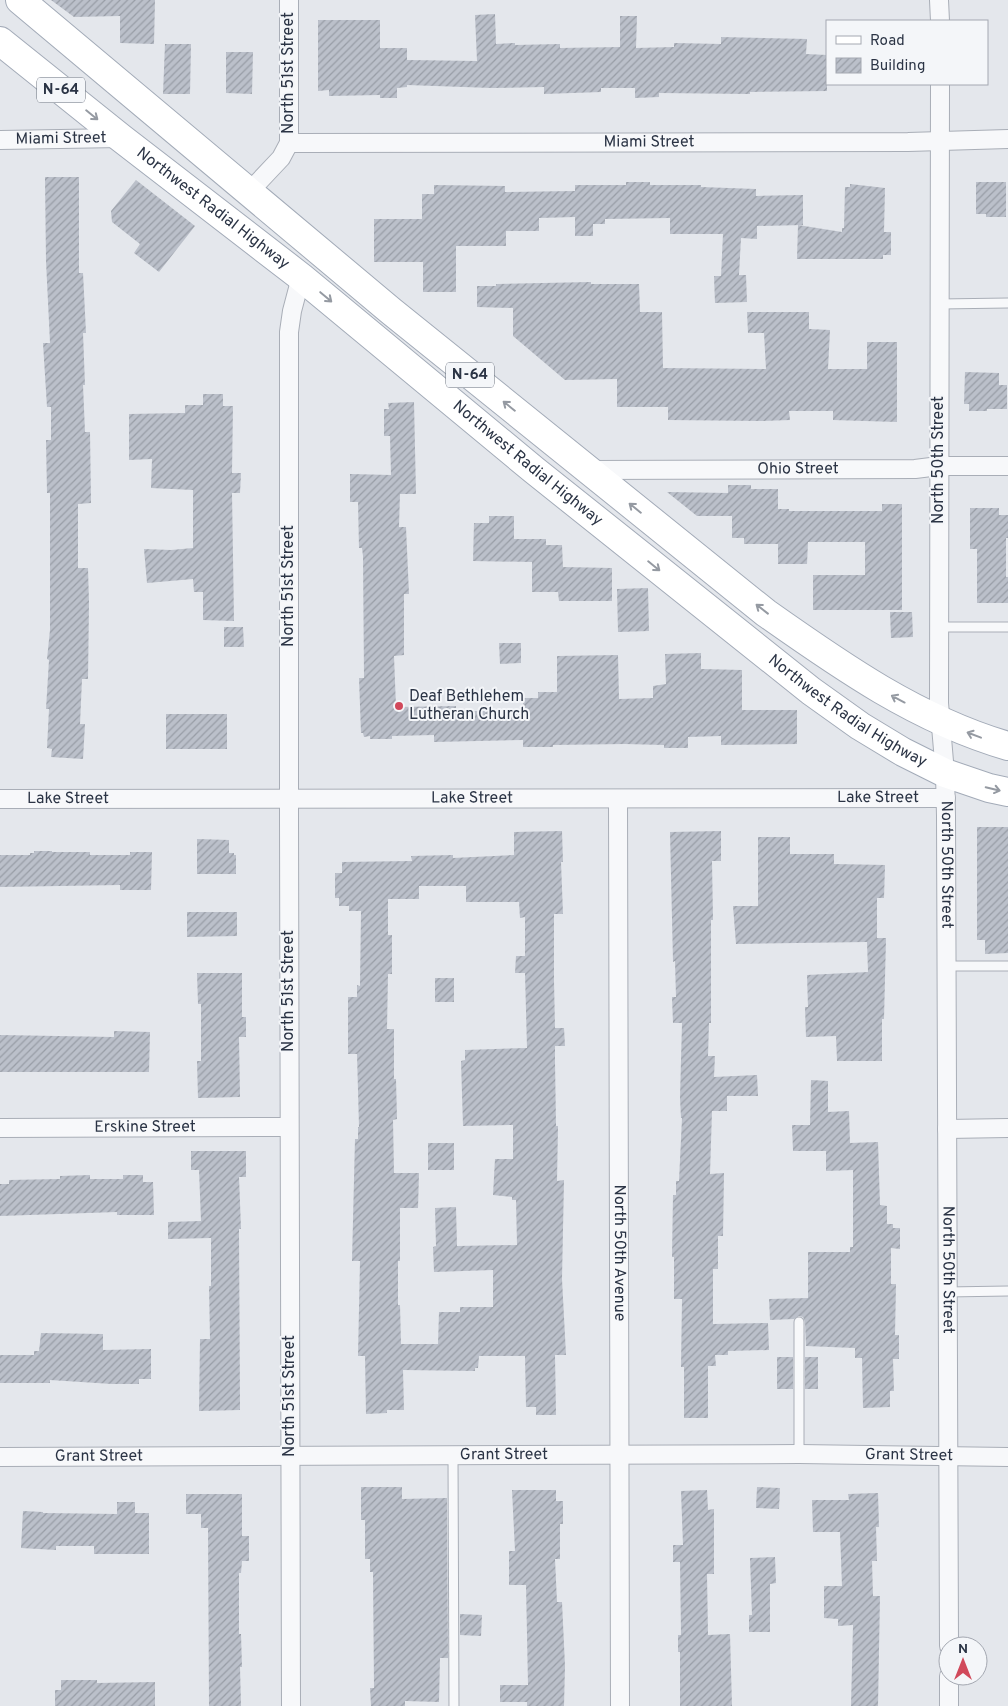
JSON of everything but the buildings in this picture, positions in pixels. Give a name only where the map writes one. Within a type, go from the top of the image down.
[{"type":"main road","name":"Northwest Radial Highway","points":[[20,0],[391,311],[766,613],[819,650],[879,688],[941,722],[976,737],[1008,746]]},
{"type":"main road","name":"Northwest Radial Highway","points":[[0,41],[121,138],[301,277],[534,470],[811,691],[874,735],[904,752],[946,786],[989,788],[1008,792]]},
{"type":"street","name":"North 51st Street","points":[[249,192],[282,158],[289,143],[289,0]]},
{"type":"street","points":[[940,0],[940,20]]},
{"type":"street","name":"North 50th Street","points":[[940,85],[939,703],[946,786],[949,1636]]},
{"type":"street","name":"Miami Street","points":[[0,140],[121,138]]},
{"type":"street","name":"Miami Street","points":[[289,143],[888,142],[1008,139]]},
{"type":"street","name":"North 51st Street","points":[[291,1706],[289,332],[292,311],[301,277]]},
{"type":"street","name":"Ohio Street","points":[[588,470],[905,469],[939,466],[1008,466]]},
{"type":"street","name":"Lake Street","points":[[0,799],[618,799],[946,786]]},
{"type":"street","name":"North 50th Avenue","points":[[618,799],[620,1706]]},
{"type":"street","name":"Erskine Street","points":[[0,1128],[289,1127]]},
{"type":"street","points":[[947,1129],[1008,1128]]},
{"type":"street","name":"Grant Street","points":[[0,1457],[799,1454],[1008,1457]]},
{"type":"street","points":[[949,1686],[949,1706]]},
{"type":"lane","points":[[940,304],[1008,303]]},
{"type":"lane","points":[[939,628],[1008,627]]},
{"type":"lane","points":[[946,966],[1008,966]]},
{"type":"lane","points":[[947,1292],[1008,1291]]},
{"type":"lane","points":[[799,1322],[799,1454]]},
{"type":"lane","points":[[453,1456],[454,1706]]},
{"type":"place","name":"Deaf Bethlehem Lutheran Church","points":[[399,706]]}]
